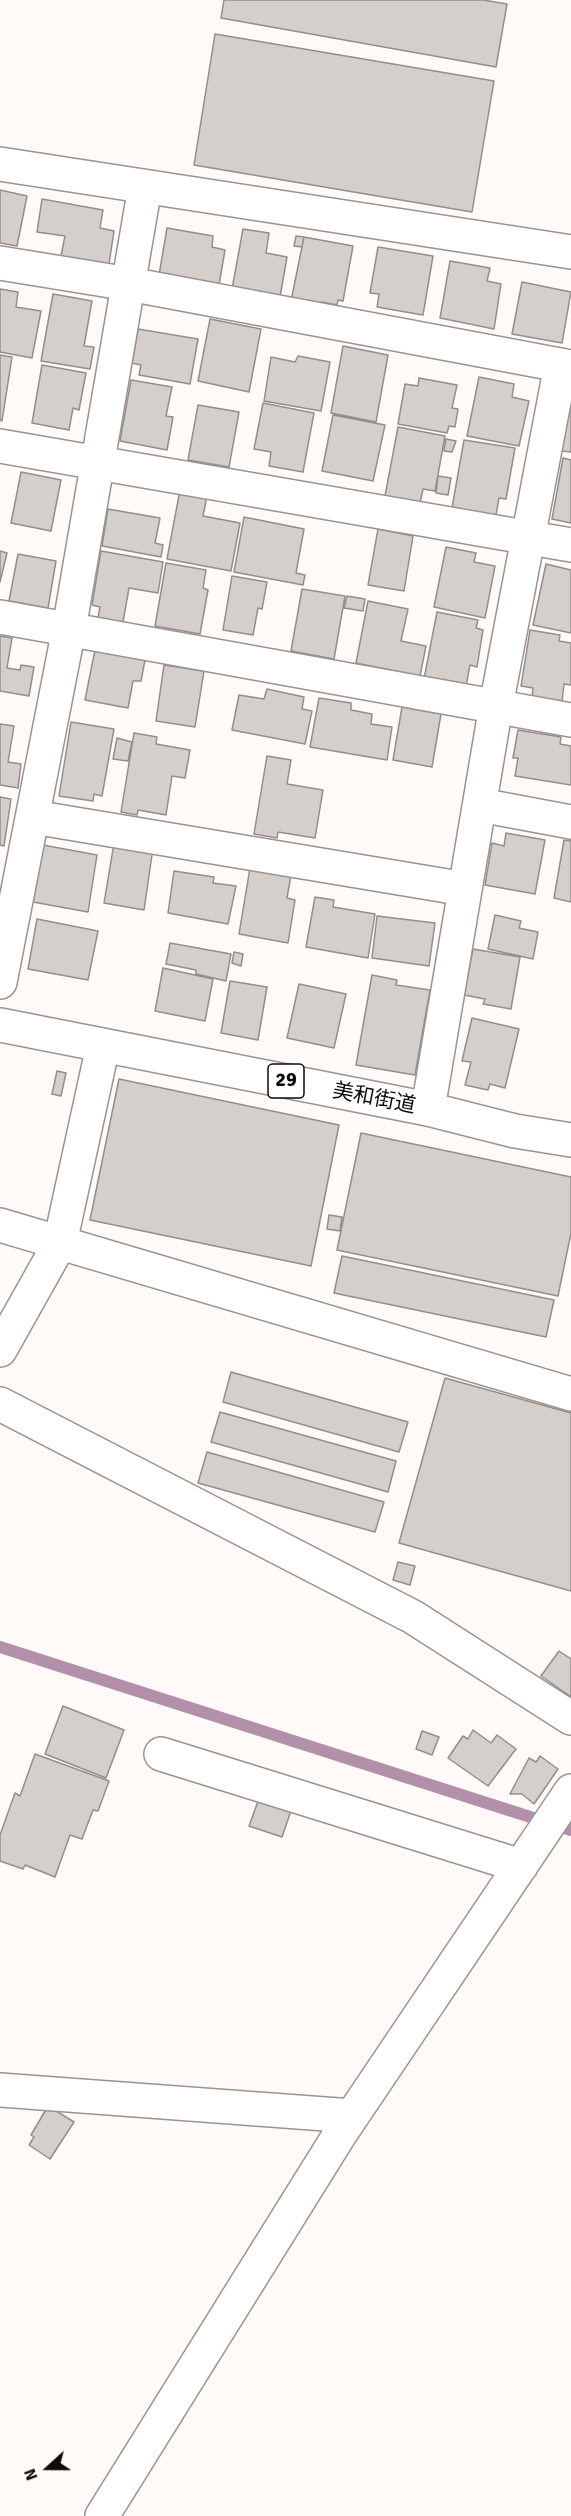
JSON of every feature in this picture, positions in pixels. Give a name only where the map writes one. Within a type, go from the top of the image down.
[{"type":"street","points":[[0,164],[571,252]]},
{"type":"street","points":[[0,982],[69,628],[145,187]]},
{"type":"street","points":[[0,263],[129,284],[566,366],[528,538],[496,706],[428,1109]]},
{"type":"street","points":[[0,446],[571,545]]},
{"type":"street","points":[[0,617],[571,720]]},
{"type":"street","points":[[480,805],[571,822]]},
{"type":"street","points":[[33,817],[465,889]]},
{"type":"street","name":"美和街道","points":[[0,1025],[428,1109],[515,1131],[571,1140]]},
{"type":"street","points":[[0,1350],[60,1243],[103,1046]]},
{"type":"street","points":[[0,1225],[571,1394]]},
{"type":"street","points":[[0,1404],[413,1617],[571,1718]]},
{"type":"street","points":[[161,1754],[521,1866]]},
{"type":"street","points":[[102,2516],[352,2116],[571,1791]]},
{"type":"street","points":[[0,2090],[352,2116]]},
{"type":"building","points":[[224,0],[483,0],[507,4],[496,67],[221,18]]},
{"type":"building","points":[[215,34],[494,81],[472,212],[194,165]]},
{"type":"building","points":[[0,190],[27,196],[17,246],[0,243]]},
{"type":"building","points":[[42,199],[103,210],[100,228],[114,231],[109,264],[61,256],[65,236],[37,232]]},
{"type":"building","points":[[167,228],[213,236],[212,247],[225,250],[219,285],[159,275]]},
{"type":"building","points":[[243,229],[269,233],[266,253],[287,257],[280,297],[232,289]]},
{"type":"building","points":[[296,236],[304,237],[302,247],[294,246]]},
{"type":"building","points":[[304,237],[353,246],[343,301],[338,300],[337,305],[322,302],[320,306],[291,301]]},
{"type":"building","points":[[378,247],[433,256],[423,315],[377,307],[379,294],[370,293]]},
{"type":"building","points":[[450,261],[490,268],[487,281],[501,284],[494,329],[440,318]]},
{"type":"building","points":[[522,282],[571,292],[562,343],[512,334]]},
{"type":"building","points":[[0,289],[18,292],[16,307],[41,311],[32,358],[0,352]]},
{"type":"building","points":[[53,294],[92,301],[84,346],[94,347],[90,369],[41,361]]},
{"type":"building","points":[[210,319],[261,329],[249,392],[198,381]]},
{"type":"building","points":[[138,329],[198,339],[190,384],[139,375],[141,365],[132,363]]},
{"type":"building","points":[[343,346],[388,355],[376,422],[331,413]]},
{"type":"building","points":[[0,355],[12,357],[2,421],[0,420]]},
{"type":"building","points":[[298,356],[330,362],[321,411],[264,401],[271,357],[295,362]]},
{"type":"building","points":[[42,365],[86,373],[79,410],[73,408],[69,430],[32,423]]},
{"type":"building","points":[[479,377],[514,384],[512,397],[529,401],[519,446],[467,436]]},
{"type":"building","points":[[419,378],[457,385],[452,408],[458,409],[455,427],[449,426],[447,433],[398,424],[405,384],[418,386]]},
{"type":"building","points":[[131,380],[172,387],[166,416],[173,417],[167,450],[120,441]]},
{"type":"building","points":[[571,397],[571,452],[561,451]]},
{"type":"building","points":[[263,403],[314,413],[303,472],[269,466],[271,452],[254,449]]},
{"type":"building","points":[[198,405],[239,412],[229,467],[188,460]]},
{"type":"building","points":[[333,415],[385,425],[373,481],[322,471]]},
{"type":"building","points":[[398,427],[445,436],[435,491],[423,489],[420,503],[385,496]]},
{"type":"building","points":[[446,439],[456,441],[452,452],[444,451]]},
{"type":"building","points":[[464,440],[515,448],[506,499],[499,498],[496,515],[452,508]]},
{"type":"building","points":[[563,458],[571,460],[571,523],[552,519]]},
{"type":"building","points":[[21,472],[61,480],[51,531],[11,523]]},
{"type":"building","points":[[438,476],[451,478],[448,495],[436,493]]},
{"type":"building","points":[[180,490],[207,496],[203,516],[240,523],[231,571],[167,559]]},
{"type":"building","points":[[108,509],[160,518],[155,543],[163,545],[161,557],[102,546]]},
{"type":"building","points":[[244,517],[304,529],[296,573],[305,575],[303,585],[234,572]]},
{"type":"building","points":[[378,529],[413,536],[404,591],[368,585]]},
{"type":"building","points":[[446,547],[476,553],[474,562],[495,566],[485,618],[434,607]]},
{"type":"building","points":[[0,551],[7,553],[0,582]]},
{"type":"building","points":[[101,551],[163,562],[158,593],[129,588],[123,622],[98,618],[100,607],[92,605]]},
{"type":"building","points":[[18,554],[56,561],[48,608],[9,601]]},
{"type":"building","points":[[166,563],[206,570],[203,588],[208,590],[200,634],[155,626]]},
{"type":"building","points":[[546,564],[571,570],[571,633],[533,625]]},
{"type":"building","points":[[232,576],[267,582],[262,609],[258,608],[253,635],[223,630]]},
{"type":"building","points":[[302,589],[345,596],[334,659],[291,651]]},
{"type":"building","points":[[347,596],[365,599],[363,611],[344,608]]},
{"type":"building","points":[[368,601],[408,609],[401,641],[426,646],[420,676],[356,663]]},
{"type":"building","points":[[437,612],[478,620],[476,628],[483,630],[477,667],[470,665],[466,686],[424,679]]},
{"type":"building","points":[[530,630],[560,635],[559,641],[571,643],[571,685],[564,684],[562,702],[532,697],[533,688],[521,686]]},
{"type":"building","points":[[0,636],[12,638],[7,668],[20,670],[21,665],[34,667],[29,696],[0,691]]},
{"type":"building","points":[[95,650],[145,660],[141,681],[133,681],[128,708],[85,700]]},
{"type":"building","points":[[164,665],[204,671],[195,727],[156,721]]},
{"type":"building","points":[[267,689],[304,697],[302,709],[312,711],[305,744],[232,730],[239,695],[264,699]]},
{"type":"building","points":[[319,698],[351,703],[351,710],[372,714],[371,724],[392,727],[387,760],[310,747]]},
{"type":"building","points":[[402,707],[441,714],[432,767],[393,760]]},
{"type":"building","points":[[71,722],[114,729],[102,796],[94,794],[93,801],[59,796]]},
{"type":"building","points":[[0,724],[14,726],[8,762],[21,764],[18,788],[0,785]]},
{"type":"building","points":[[518,730],[561,737],[560,744],[571,746],[571,785],[515,776],[518,758],[513,758]]},
{"type":"building","points":[[134,733],[157,737],[156,744],[190,750],[185,778],[172,776],[166,815],[138,810],[137,815],[121,812]]},
{"type":"building","points":[[117,738],[132,742],[128,761],[113,759]]},
{"type":"building","points":[[267,756],[291,760],[287,784],[323,790],[315,838],[278,832],[277,838],[254,834]]},
{"type":"building","points":[[0,797],[11,799],[4,846],[0,845]]},
{"type":"building","points":[[506,833],[545,840],[535,894],[485,885],[492,843],[504,846]]},
{"type":"building","points":[[564,840],[571,841],[571,902],[554,898]]},
{"type":"building","points":[[114,843],[153,848],[144,910],[104,903]]},
{"type":"building","points":[[43,845],[97,855],[88,912],[33,902]]},
{"type":"building","points":[[250,868],[291,875],[287,898],[295,900],[288,943],[239,934]]},
{"type":"building","points":[[174,871],[214,877],[213,883],[236,886],[228,924],[168,913]]},
{"type":"building","points":[[315,897],[334,900],[333,907],[375,914],[368,958],[306,947]]},
{"type":"building","points":[[495,915],[521,921],[519,928],[538,932],[533,959],[488,949]]},
{"type":"building","points":[[377,916],[435,923],[429,966],[372,958]]},
{"type":"building","points":[[37,919],[98,931],[88,980],[28,969]]},
{"type":"building","points":[[170,943],[231,954],[226,981],[196,974],[196,970],[166,964]]},
{"type":"building","points":[[473,949],[520,957],[511,1009],[483,1004],[485,999],[464,995]]},
{"type":"building","points":[[234,952],[243,954],[241,966],[232,963]]},
{"type":"building","points":[[163,968],[213,979],[205,1021],[155,1011]]},
{"type":"building","points":[[372,975],[397,980],[396,985],[430,990],[415,1075],[356,1065]]},
{"type":"building","points":[[230,981],[267,987],[258,1040],[221,1033]]},
{"type":"building","points":[[299,984],[346,994],[334,1048],[287,1038]]},
{"type":"building","points":[[472,1018],[519,1029],[505,1088],[490,1084],[488,1090],[465,1085],[471,1062],[462,1061]]},
{"type":"building","points":[[57,1071],[66,1073],[61,1096],[52,1094]]},
{"type":"building","points":[[119,1079],[339,1125],[311,1266],[90,1220]]},
{"type":"building","points":[[361,1133],[571,1177],[571,1233],[558,1296],[337,1250]]},
{"type":"building","points":[[329,1215],[342,1217],[340,1231],[327,1229]]},
{"type":"building","points":[[342,1256],[554,1300],[546,1337],[334,1293]]},
{"type":"building","points":[[231,1372],[408,1422],[399,1452],[223,1402]]},
{"type":"building","points":[[445,1378],[571,1413],[571,1591],[399,1543]]},
{"type":"building","points":[[220,1412],[396,1461],[388,1492],[211,1442]]},
{"type":"building","points":[[207,1452],[384,1502],[375,1532],[198,1483]]},
{"type":"building","points":[[398,1562],[415,1566],[410,1585],[393,1580]]},
{"type":"building","points":[[559,1651],[571,1659],[571,1697],[541,1676]]},
{"type":"building","points":[[63,1706],[124,1730],[106,1778],[45,1754]]},
{"type":"building","points":[[473,1730],[491,1743],[497,1735],[516,1749],[488,1786],[448,1758],[463,1736],[468,1739]]},
{"type":"building","points":[[422,1731],[439,1737],[432,1755],[416,1749]]},
{"type":"building","points":[[35,1754],[109,1781],[98,1811],[93,1810],[82,1839],[70,1835],[55,1877],[25,1865],[23,1869],[0,1861],[0,1835],[15,1793],[20,1796]]},
{"type":"building","points":[[540,1756],[558,1769],[534,1804],[522,1794],[510,1794],[529,1758],[536,1762]]},
{"type":"building","points":[[261,1793],[293,1805],[282,1837],[249,1826]]},
{"type":"building","points":[[48,2106],[74,2122],[50,2159],[29,2145],[34,2137],[31,2135]]},
{"type":"waterway","points":[[0,1647],[571,1830]]}]
